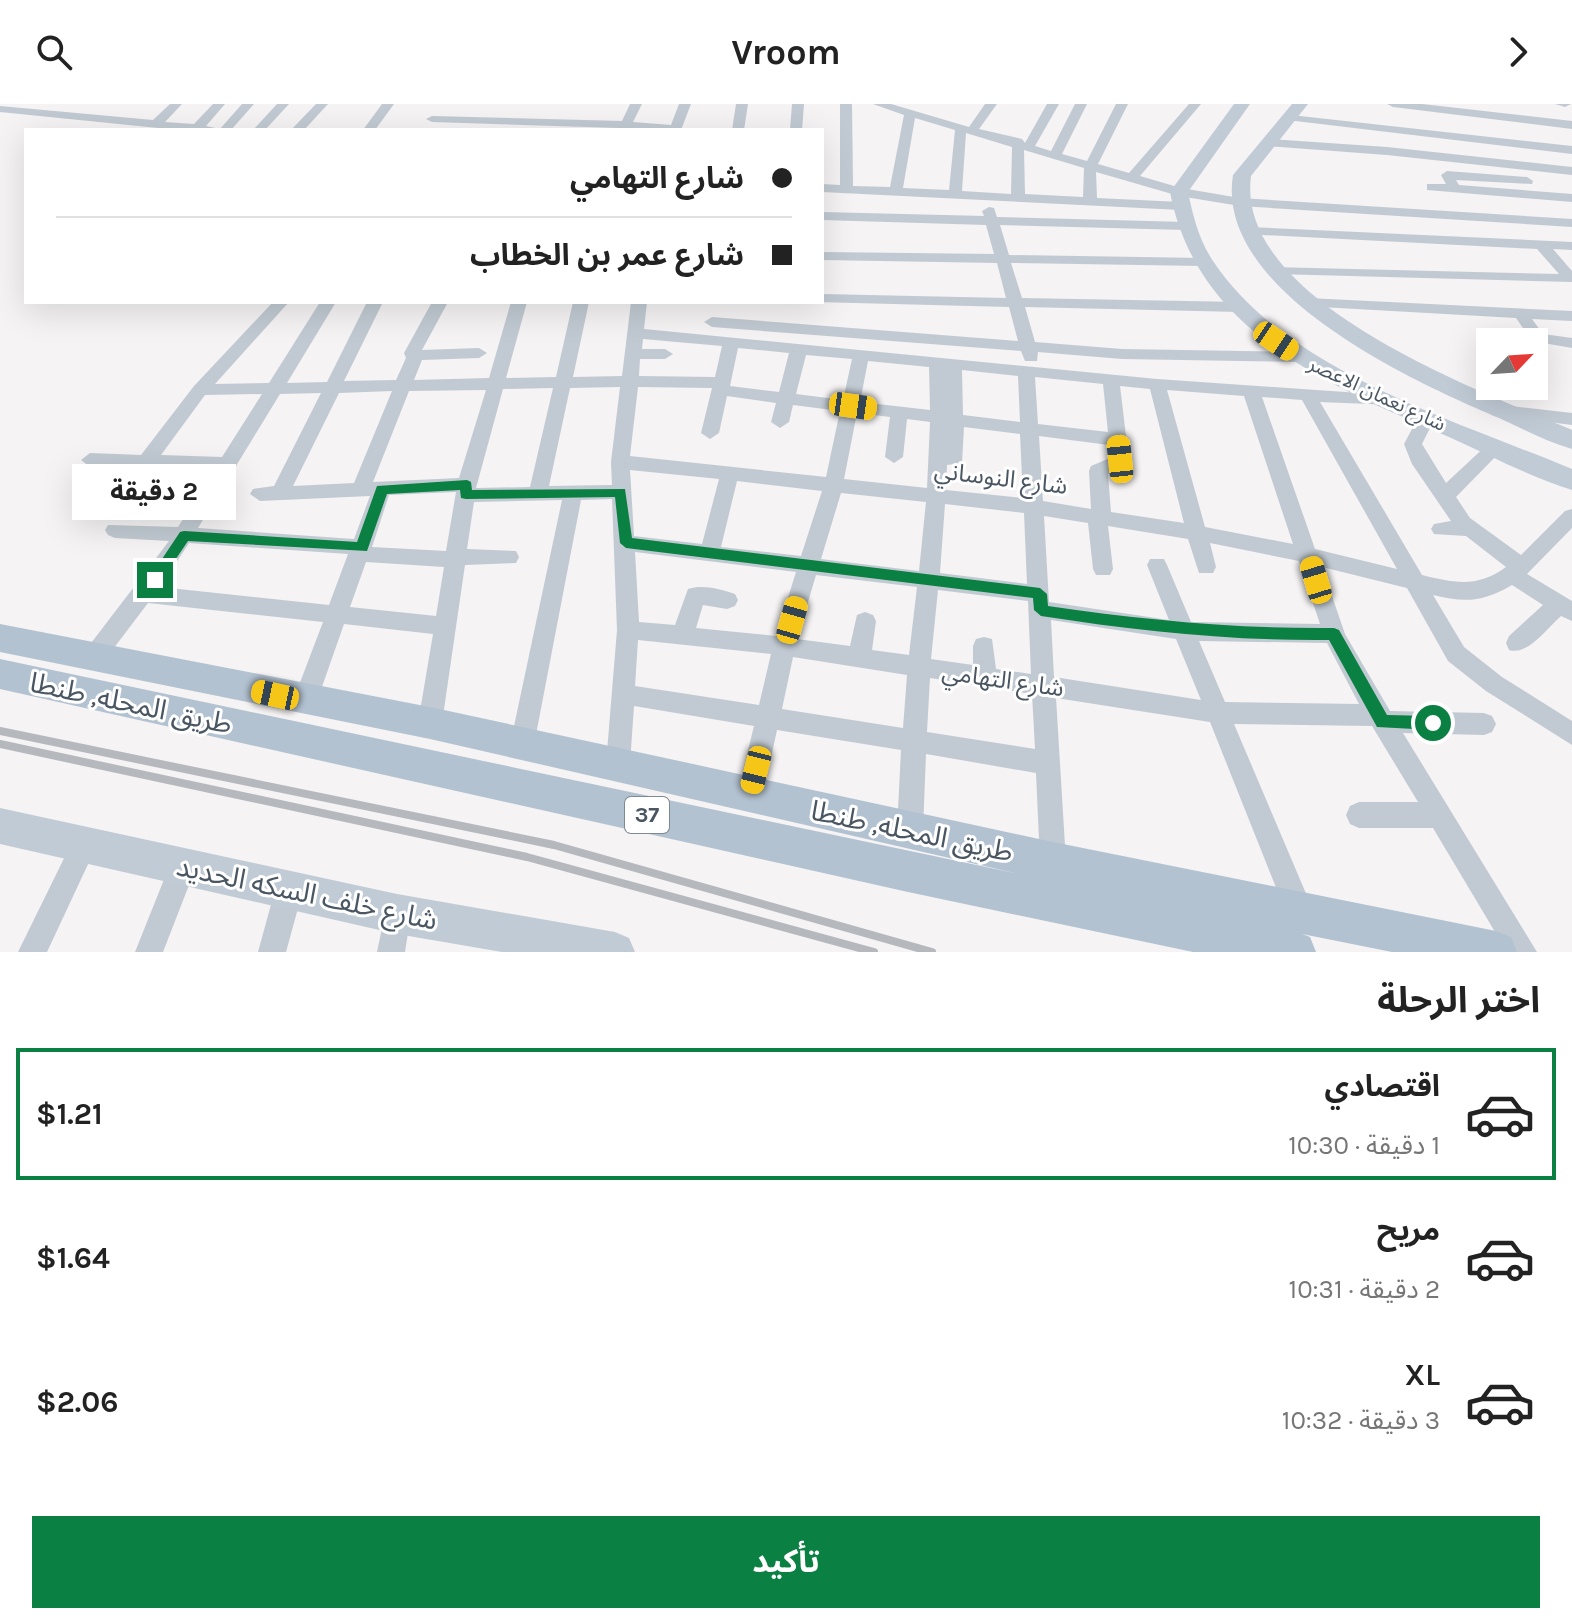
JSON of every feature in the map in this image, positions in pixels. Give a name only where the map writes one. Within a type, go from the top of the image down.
[{"type":"main road","points":[[1182,208],[1242,104]]},
{"type":"main road","points":[[1240,202],[1242,175],[1285,124]]},
{"type":"main road","name":"شارع نعمان الاعصر","points":[[1240,202],[1249,231],[1276,270],[1308,303],[1361,341],[1572,440]]},
{"type":"main road","name":"شارع نعمان الاعصر","points":[[1182,208],[1203,262],[1236,302],[1276,341],[1300,357],[1389,395],[1426,418],[1572,480]]},
{"type":"main road","points":[[1236,302],[1259,309],[1315,350],[1389,395],[1572,462]]},
{"type":"main road","name":"طريق المحله, طنطا","points":[[0,638],[305,701],[430,723],[1053,862],[1496,952]]},
{"type":"main road","name":"طريق المحله, طنطا","points":[[0,674],[908,872],[1295,952]]},
{"type":"main road","name":"شارع خلف السكه الحديد","points":[[0,826],[397,914],[510,943],[615,952]]},
{"type":"street","points":[[78,116],[92,104]]},
{"type":"street","points":[[116,120],[134,104]]},
{"type":"street","points":[[156,124],[176,104]]},
{"type":"street","points":[[0,109],[37,108],[78,116],[197,128],[219,104]]},
{"type":"street","points":[[227,128],[248,104]]},
{"type":"street","points":[[261,128],[283,104]]},
{"type":"street","points":[[299,128],[322,104]]},
{"type":"street","points":[[370,128],[388,104]]},
{"type":"street","points":[[441,104],[429,125],[515,125],[532,121],[572,126],[650,128]]},
{"type":"street","points":[[532,121],[540,104]]},
{"type":"street","points":[[572,126],[583,104]]},
{"type":"street","points":[[625,127],[636,104]]},
{"type":"street","points":[[676,128],[685,104]]},
{"type":"street","points":[[738,128],[742,104]]},
{"type":"street","points":[[796,128],[798,104]]},
{"type":"street","points":[[846,104],[847,189]]},
{"type":"street","points":[[879,104],[920,110],[967,128],[1133,176],[1182,208]]},
{"type":"street","points":[[955,193],[967,128],[991,104]]},
{"type":"street","points":[[1018,197],[1024,144],[1053,104]]},
{"type":"street","points":[[1056,153],[1081,104]]},
{"type":"street","points":[[1090,201],[1092,163],[1122,104]]},
{"type":"street","points":[[1133,176],[1195,104]]},
{"type":"street","points":[[1393,104],[1492,115],[1530,124],[1572,125]]},
{"type":"street","points":[[1413,106],[1442,156]]},
{"type":"street","points":[[896,191],[920,110]]},
{"type":"street","points":[[1457,122],[1492,115]]},
{"type":"street","points":[[1455,189],[1447,175],[1528,183],[1492,115]]},
{"type":"street","points":[[1285,124],[1432,134],[1572,150]]},
{"type":"street","points":[[1285,124],[1385,139]]},
{"type":"street","points":[[1285,124],[1442,156],[1572,171]]},
{"type":"street","points":[[1432,187],[1572,198]]},
{"type":"street","points":[[824,188],[1182,208]]},
{"type":"street","points":[[986,195],[990,220],[1029,346],[1053,862]]},
{"type":"street","points":[[824,216],[990,220],[1240,202],[1572,223]]},
{"type":"street","points":[[1249,231],[1572,246]]},
{"type":"street","points":[[1276,270],[1567,279],[1565,265],[1541,245]]},
{"type":"street","points":[[824,256],[1203,262]]},
{"type":"street","points":[[824,299],[1236,302]]},
{"type":"street","points":[[1308,303],[1572,316]]},
{"type":"street","points":[[145,463],[200,390],[279,304]]},
{"type":"street","points":[[93,658],[145,594],[184,536],[327,304]]},
{"type":"street","points":[[374,304],[331,388],[270,494],[371,490],[621,492]]},
{"type":"street","points":[[305,701],[361,551],[371,490],[402,387],[413,355],[439,304]]},
{"type":"street","points":[[430,723],[466,490],[518,304]]},
{"type":"street","points":[[538,493],[580,304]]},
{"type":"street","points":[[618,764],[628,630],[620,462],[639,304]]},
{"type":"street","points":[[711,330],[714,304]]},
{"type":"street","points":[[1520,313],[1538,338],[1572,343]]},
{"type":"street","points":[[711,330],[732,340],[1111,380],[1309,397],[1389,395]]},
{"type":"street","points":[[635,343],[711,330],[1152,355],[1300,357]]},
{"type":"street","points":[[710,433],[732,340]]},
{"type":"street","points":[[635,343],[665,354]]},
{"type":"street","points":[[780,422],[799,348]]},
{"type":"street","points":[[413,355],[479,353]]},
{"type":"street","points":[[750,795],[784,646],[834,483],[853,406],[861,354]]},
{"type":"street","points":[[910,830],[919,669],[937,459],[948,419],[945,363]]},
{"type":"street","points":[[1103,569],[1098,471],[1119,464],[1111,380]]},
{"type":"street","points":[[200,390],[629,381],[722,386],[785,399],[1118,440]]},
{"type":"street","points":[[1157,384],[1206,567]]},
{"type":"street","points":[[1252,393],[1334,634],[1381,719],[1523,952]]},
{"type":"street","points":[[1309,397],[1456,654],[1494,684],[1572,734]]},
{"type":"street","points":[[1510,412],[1572,419]]},
{"type":"street","points":[[894,457],[899,413]]},
{"type":"street","points":[[1426,418],[1413,444],[1414,451],[1444,497],[1468,528],[1516,571],[1566,608],[1517,643]]},
{"type":"street","points":[[1444,497],[1495,447]]},
{"type":"street","points":[[90,460],[228,464]]},
{"type":"street","name":"شارع النوساني","points":[[620,462],[1036,507],[1308,553],[1417,584],[1473,593],[1495,587],[1564,537],[1572,516]]},
{"type":"street","points":[[709,555],[730,473]]},
{"type":"street","points":[[522,745],[573,493]]},
{"type":"street","points":[[1441,529],[1468,528]]},
{"type":"street","points":[[115,530],[456,558],[509,557]]},
{"type":"street","points":[[626,543],[929,580],[1183,631],[1334,634]]},
{"type":"street","points":[[1157,565],[1299,910]]},
{"type":"street","points":[[145,594],[445,626]]},
{"type":"street","points":[[682,636],[696,595],[727,600]]},
{"type":"street","points":[[859,659],[865,621]]},
{"type":"street","name":"شارع التهامي","points":[[628,630],[784,646],[1219,713],[1484,724]]},
{"type":"street","points":[[984,646],[985,677]]},
{"type":"street","points":[[624,694],[1048,763]]},
{"type":"street","points":[[1359,815],[1440,815]]},
{"type":"street","points":[[32,952],[84,845]]},
{"type":"street","points":[[149,952],[183,867]]},
{"type":"street","points":[[272,952],[289,890]]},
{"type":"street","points":[[391,952],[397,914]]},
{"type":"railway","points":[[0,731],[554,845],[932,952]]},
{"type":"railway","points":[[0,744],[527,857],[874,952]]},
{"type":"route","points":[[155,580],[184,536],[362,547],[382,489],[467,485],[466,495],[621,492],[626,543],[1040,594],[1041,610],[1162,629],[1259,635],[1334,634],[1383,722],[1433,723]]}]
